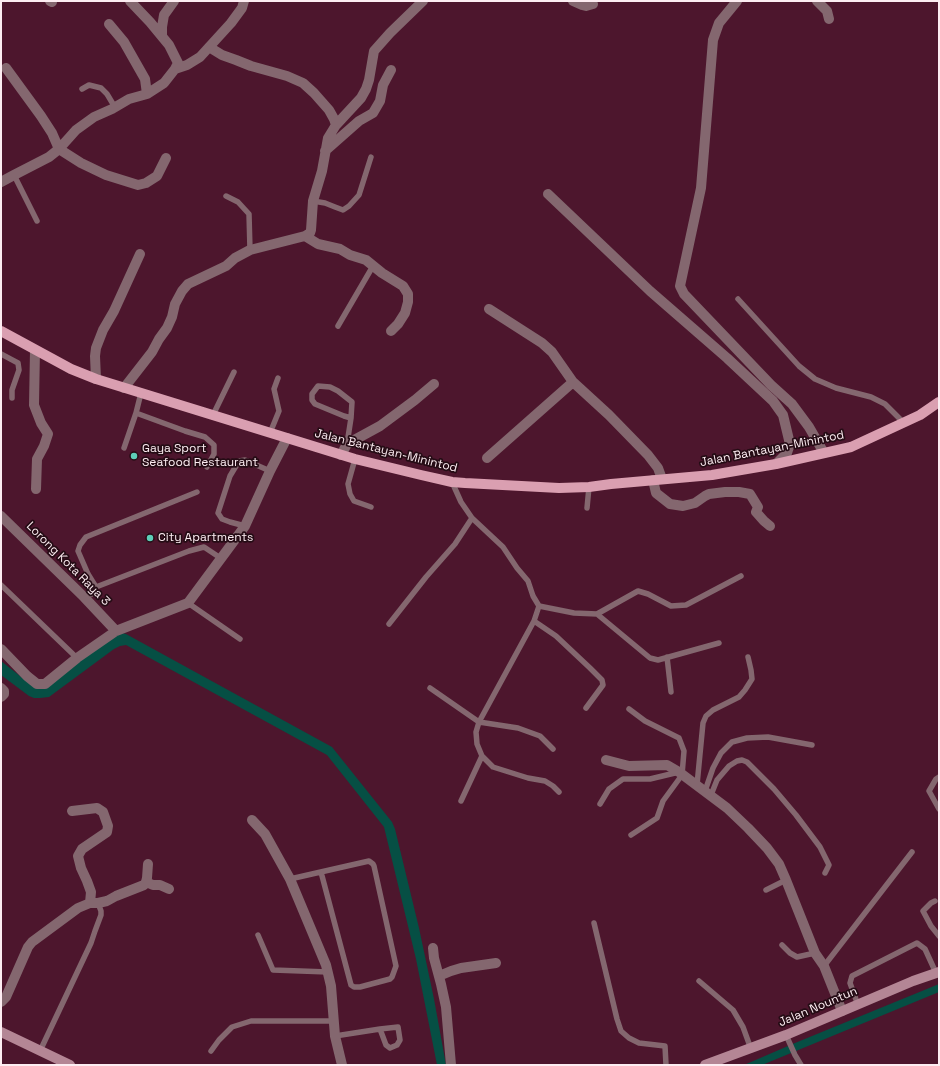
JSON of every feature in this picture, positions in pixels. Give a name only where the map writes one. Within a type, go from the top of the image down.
[{"type":"main road","name":"Jalan Bantayan-Minintod","points":[[1,331],[71,369],[96,379],[355,459],[452,482],[559,488],[589,487],[658,479],[712,475],[776,464],[851,447],[920,415],[939,402]]},
{"type":"street","points":[[5,177],[49,157],[59,149],[76,130],[94,117],[112,110],[129,100],[147,94],[164,83],[175,68],[178,63],[169,45],[130,1]]},
{"type":"street","points":[[162,36],[164,15],[174,1]]},
{"type":"street","points":[[175,68],[193,62],[200,57],[231,23],[242,8],[244,1]]},
{"type":"street","points":[[124,388],[152,352],[167,328],[172,317],[175,304],[182,291],[188,284],[226,266],[250,250],[305,236],[310,233],[313,202],[322,171],[328,138],[336,125],[361,98],[366,89],[374,51],[423,1]]},
{"type":"street","points":[[573,1],[586,6],[593,4]]},
{"type":"street","points":[[737,1],[719,23],[713,40],[701,188],[680,286],[684,294],[771,385],[792,404],[809,427],[824,453]]},
{"type":"street","points":[[817,1],[827,11],[829,19]]},
{"type":"street","points":[[109,24],[124,42],[146,79],[147,94]]},
{"type":"street","points":[[209,47],[222,55],[251,66],[288,76],[303,83],[329,110],[336,125]]},
{"type":"street","points":[[6,68],[41,116],[59,149],[81,163],[106,175],[138,185],[146,183],[157,176],[166,158]]},
{"type":"street","points":[[325,151],[359,121],[373,113],[380,101],[383,85],[391,70]]},
{"type":"street","points":[[548,194],[650,291],[727,358],[773,401],[783,414],[790,444],[787,453],[776,464]]},
{"type":"street","points":[[305,236],[318,244],[340,249],[350,255],[366,260],[382,273],[403,286],[408,294],[408,302],[405,313],[398,324],[391,331]]},
{"type":"street","points":[[96,379],[94,356],[96,348],[103,330],[114,311],[140,254]]},
{"type":"street","points":[[489,309],[542,343],[552,352],[573,382],[609,415],[648,455],[658,468],[656,493],[670,504],[684,506],[695,503],[709,494],[739,492],[750,494],[758,507],[756,512],[770,526]]},
{"type":"street","points":[[35,350],[34,405],[41,423],[48,434],[37,459],[36,489]]},
{"type":"street","points":[[487,458],[573,382]]},
{"type":"street","points":[[342,455],[347,444],[380,426],[434,384]]},
{"type":"street","points":[[1,649],[27,676],[38,684],[46,684],[77,658],[116,631],[188,603],[245,526],[287,438]]},
{"type":"street","name":"Lorong Kota Raya 3","points":[[1,516],[84,597],[116,631]]},
{"type":"street","points":[[1,688],[4,691],[1,698]]},
{"type":"street","points":[[606,760],[630,766],[667,765],[681,773],[732,812],[768,848],[779,864],[815,953],[824,966],[842,1011]]},
{"type":"street","points":[[72,811],[97,808],[103,812],[108,826],[107,832],[82,849],[78,856],[94,903]]},
{"type":"street","points":[[252,820],[265,834],[290,879],[326,965],[331,986],[336,1036],[342,1065]]},
{"type":"street","points":[[1,1002],[6,998],[28,947],[32,942],[78,908],[94,903],[106,902],[116,896],[144,885],[146,882],[148,864]]},
{"type":"street","points":[[146,882],[153,885],[160,885],[169,889]]},
{"type":"street","points":[[433,948],[446,1007],[451,1065]]},
{"type":"street","points":[[440,976],[461,968],[496,963]]},
{"type":"street","name":"Jalan Nountun","points":[[710,1064],[751,1049],[788,1039],[842,1011],[938,972]]},
{"type":"street","points":[[1,1032],[70,1065]]},
{"type":"street","points":[[1,1037],[62,1065]]},
{"type":"lane","points":[[82,90],[89,85],[100,88],[107,94],[113,104],[112,110]]},
{"type":"lane","points":[[313,202],[325,203],[343,210],[349,206],[359,195],[371,157]]},
{"type":"lane","points":[[5,177],[37,222]]},
{"type":"lane","points":[[226,196],[238,202],[249,214],[250,250]]},
{"type":"lane","points":[[338,326],[373,266]]},
{"type":"lane","points":[[738,299],[799,366],[815,379],[836,388],[872,397],[885,404],[904,423]]},
{"type":"lane","points":[[1,354],[18,363],[19,370],[12,390],[12,398]]},
{"type":"lane","points":[[213,415],[234,372]]},
{"type":"lane","points":[[270,432],[280,411],[274,389],[278,378]]},
{"type":"lane","points":[[347,444],[351,418],[352,402],[338,391],[330,387],[318,386],[312,394],[312,400],[315,404],[351,418]]},
{"type":"lane","points":[[124,448],[136,414],[140,393]]},
{"type":"lane","points":[[136,414],[205,437],[214,445],[214,454],[207,467]]},
{"type":"lane","points":[[355,459],[348,484],[350,494],[354,501],[371,508]]},
{"type":"lane","points":[[245,526],[222,519],[218,513],[230,476],[239,461],[245,460],[270,471]]},
{"type":"lane","points":[[452,482],[461,502],[472,518],[503,547],[528,581],[539,606],[534,621],[479,722],[476,732],[477,744],[482,756],[493,767],[528,778],[545,781],[559,792]]},
{"type":"lane","points":[[587,508],[589,487]]},
{"type":"lane","points":[[96,587],[78,552],[80,545],[86,537],[197,492]]},
{"type":"lane","points":[[389,624],[426,577],[455,544],[472,518]]},
{"type":"lane","points":[[84,597],[92,594],[96,587],[189,551],[204,547],[222,559]]},
{"type":"lane","points":[[539,606],[574,613],[597,614],[638,591],[648,594],[671,606],[686,605],[741,576]]},
{"type":"lane","points":[[1,585],[77,658]]},
{"type":"lane","points":[[188,603],[240,639]]},
{"type":"lane","points":[[597,614],[650,658],[658,660],[719,643]]},
{"type":"lane","points":[[534,621],[556,636],[602,680],[603,685],[586,708]]},
{"type":"lane","points":[[667,657],[671,692]]},
{"type":"lane","points":[[704,790],[703,722],[706,716],[713,710],[739,696],[745,690],[752,680],[748,658]]},
{"type":"lane","points":[[430,688],[479,722],[518,728],[540,736],[553,749]]},
{"type":"lane","points":[[629,709],[645,721],[679,738],[684,751],[681,773],[663,801],[657,818],[631,835]]},
{"type":"lane","points":[[704,790],[721,753],[732,742],[746,738],[768,737],[812,745]]},
{"type":"lane","points":[[462,801],[482,756]]},
{"type":"lane","points":[[704,790],[717,780],[728,766],[737,761],[742,760],[747,762],[774,789],[820,847],[828,865],[825,873]]},
{"type":"lane","points":[[600,804],[610,789],[623,779],[650,779],[681,773]]},
{"type":"lane","points":[[939,777],[936,779],[929,791],[939,809]]},
{"type":"lane","points":[[824,966],[912,852]]},
{"type":"lane","points":[[290,879],[368,861],[373,864],[396,966],[390,979],[360,987],[354,987],[351,985],[321,872]]},
{"type":"lane","points":[[766,890],[786,880]]},
{"type":"lane","points":[[935,901],[923,911],[931,926],[939,936]]},
{"type":"lane","points":[[40,1051],[91,943],[97,927],[101,911],[94,903]]},
{"type":"lane","points":[[594,923],[621,1031],[629,1038],[639,1043],[665,1046],[666,1065]]},
{"type":"lane","points":[[258,935],[273,970],[328,972]]},
{"type":"lane","points":[[858,1005],[850,983],[852,976],[918,944],[925,949],[938,972]]},
{"type":"lane","points":[[782,945],[790,953],[797,957],[815,953]]},
{"type":"lane","points":[[699,981],[734,1010],[743,1027],[751,1049]]},
{"type":"lane","points":[[212,1051],[219,1040],[232,1028],[251,1021],[334,1020]]},
{"type":"lane","points":[[336,1036],[380,1029]]},
{"type":"lane","points":[[788,1039],[801,1065]]},
{"type":"shaded area","points":[[122,633],[332,747],[392,822],[419,928],[446,1065],[437,1065],[416,959],[384,827],[327,755],[126,645],[114,649],[49,697],[34,698],[29,696],[1,675],[1,661],[34,687],[112,637]]},
{"type":"shaded area","points":[[939,984],[939,992],[762,1065],[744,1065],[795,1043]]},
{"type":"place","name":"Gaya Sport Seafood Restaurant","points":[[134,456]]},
{"type":"place","name":"City Apartments","points":[[150,538]]}]
